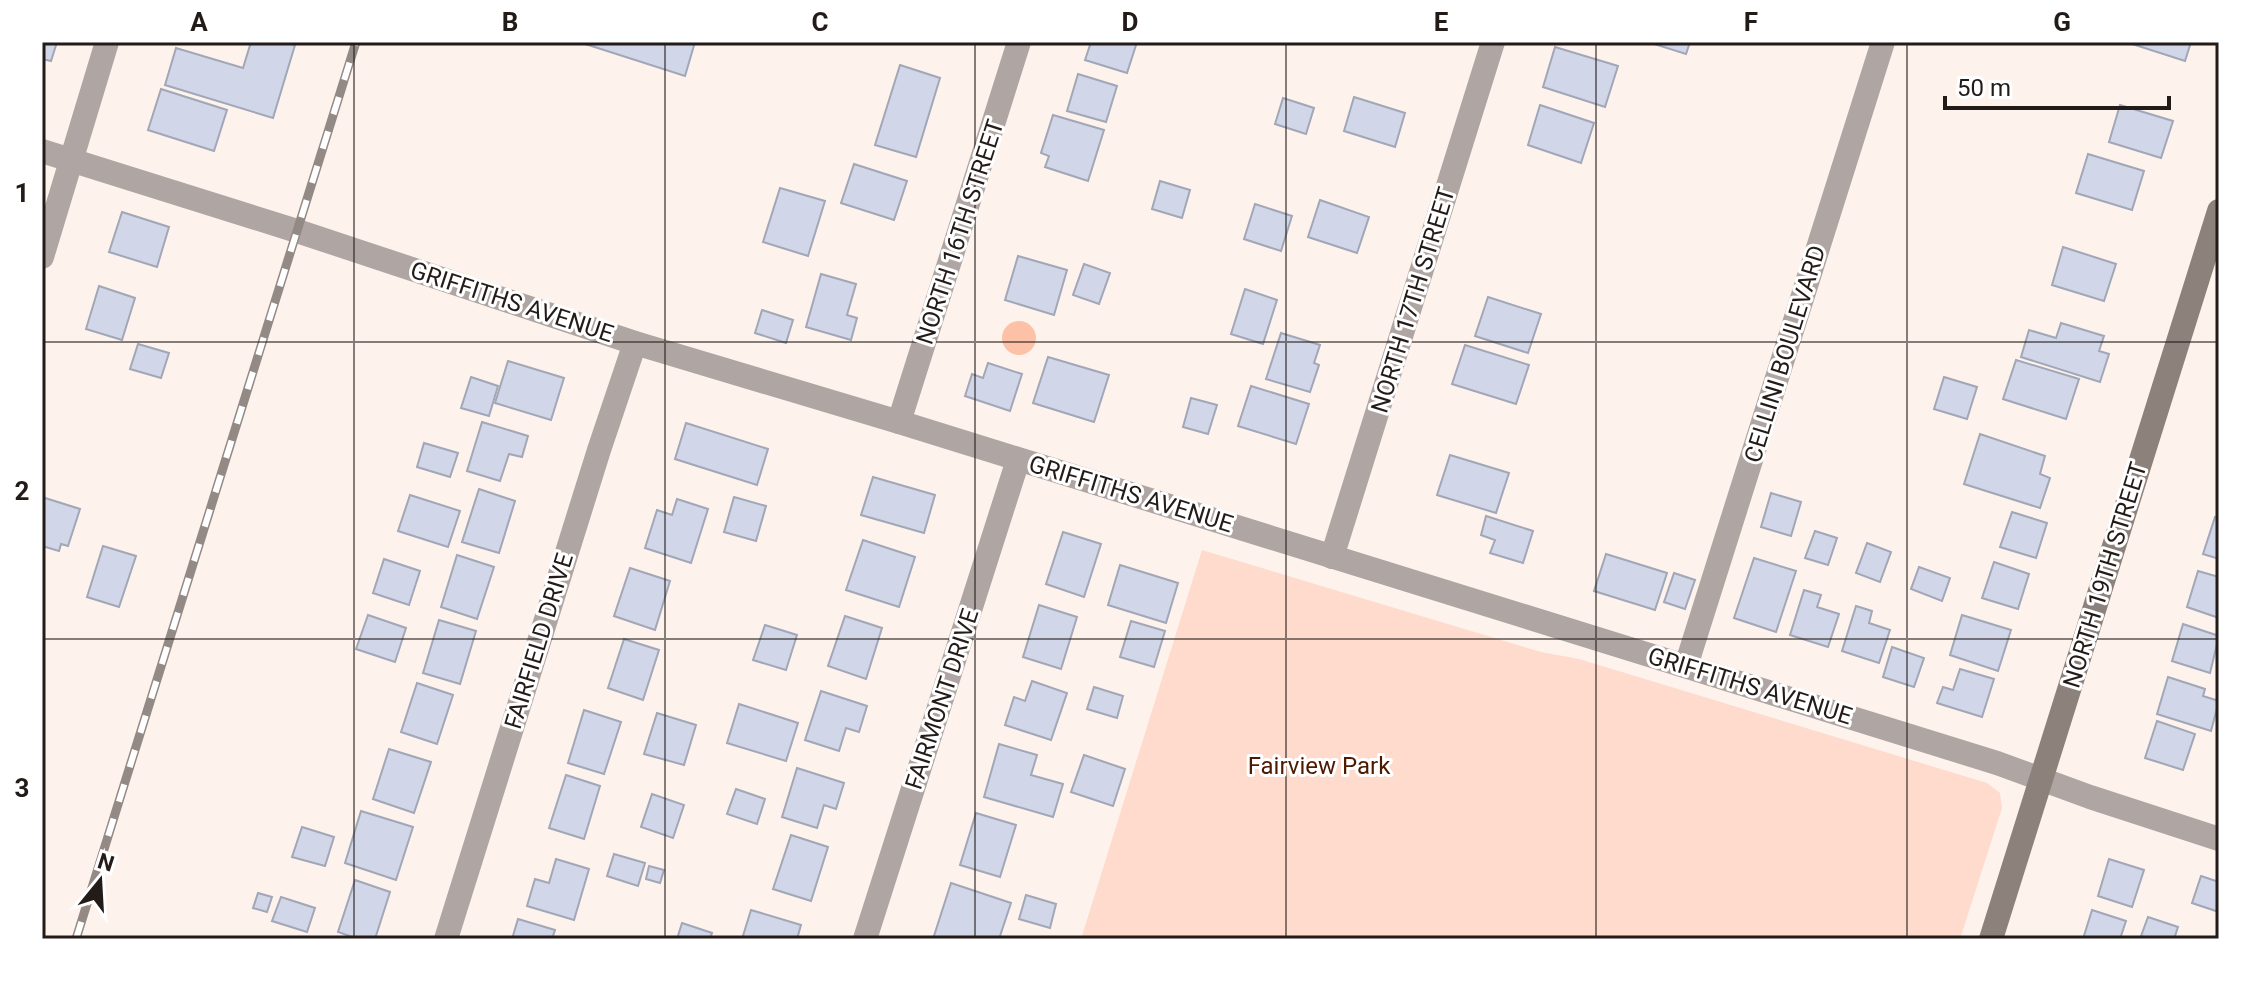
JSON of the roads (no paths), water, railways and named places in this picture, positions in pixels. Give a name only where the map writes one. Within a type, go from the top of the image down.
[{"type":"street","points":[[42,257],[107,42]]},
{"type":"street","name":"NORTH 16TH STREET","points":[[899,422],[1019,42]]},
{"type":"street","name":"NORTH 17TH STREET","points":[[1332,557],[1493,42]]},
{"type":"street","name":"CELLINI BOULEVARD","points":[[1686,666],[1883,42]]},
{"type":"street","name":"GRIFFITHS AVENUE","points":[[42,151],[297,231],[635,343],[1686,666],[2219,839]]},
{"type":"street","name":"NORTH 19TH STREET","points":[[1991,939],[2219,211]]},
{"type":"street","name":"FAIRFIELD DRIVE","points":[[446,939],[635,343]]},
{"type":"street","name":"FAIRMONT DRIVE","points":[[865,939],[1018,460]]},
{"type":"railway","points":[[76,939],[356,42]]},
{"type":"park label","name":"Fairview Park","points":[[1319,766]]}]
